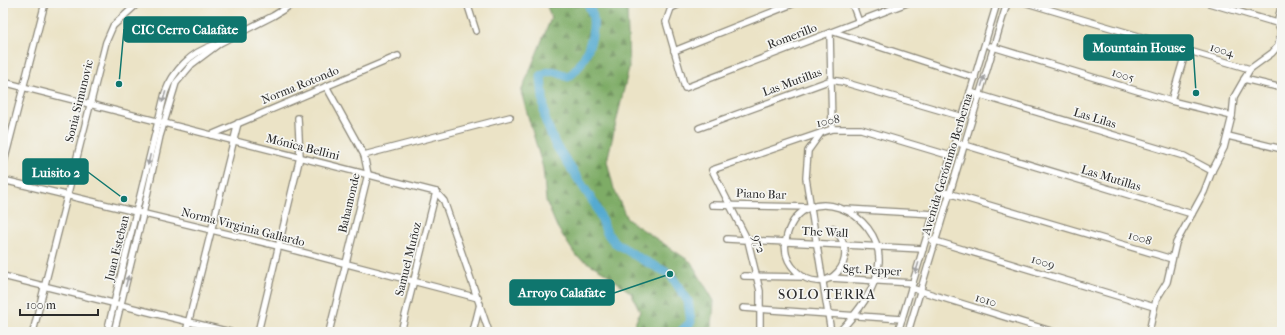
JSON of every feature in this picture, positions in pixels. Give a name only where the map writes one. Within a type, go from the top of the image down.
[{"type":"street","points":[[3,166],[45,3]]},
{"type":"street","name":"Sonia Simunovic","points":[[33,332],[89,104],[109,32],[112,26],[138,3]]},
{"type":"street","points":[[220,43],[273,16],[294,3]]},
{"type":"street","points":[[467,3],[476,31]]},
{"type":"street","points":[[682,3],[670,5],[666,22],[674,51],[795,3]]},
{"type":"street","points":[[852,3],[859,22]]},
{"type":"street","name":"Romerillo","points":[[674,51],[685,88],[908,3]]},
{"type":"street","name":"Avenida Gerónimo Berberna","points":[[898,332],[997,3]]},
{"type":"street","name":"Avenida Gerónimo Berberna","points":[[908,332],[1007,3]]},
{"type":"street","name":"1004","points":[[1027,3],[1250,69]]},
{"type":"street","points":[[1209,3],[1277,23]]},
{"type":"street","points":[[1149,332],[1156,300],[1167,282],[1179,236],[1204,192],[1212,171],[1224,148],[1232,116],[1234,97],[1250,69],[1278,46],[1281,31],[1277,23],[1281,12],[1282,3]]},
{"type":"street","points":[[832,129],[832,32],[975,78]]},
{"type":"street","name":"Juan Esteban","points":[[114,332],[136,212],[165,93],[175,73],[200,51],[220,43]]},
{"type":"street","name":"Juan Esteban","points":[[107,332],[118,304],[144,214],[172,91],[181,76],[192,64],[220,43]]},
{"type":"street","name":"1005","points":[[985,44],[1171,101],[1232,116]]},
{"type":"street","points":[[1171,101],[1186,51]]},
{"type":"street","name":"Norma Rotondo","points":[[211,135],[398,56]]},
{"type":"street","points":[[1244,79],[1282,88]]},
{"type":"street","name":"Las Mutillas","points":[[699,128],[831,80],[843,82],[963,117]]},
{"type":"street","name":"Mónica Bellini","points":[[3,82],[436,192]]},
{"type":"street","name":"Bahamonde","points":[[326,86],[364,155],[368,174],[329,332]]},
{"type":"street","name":"Las Lilas","points":[[970,92],[1184,156],[1212,171]]},
{"type":"street","points":[[364,155],[510,117]]},
{"type":"street","points":[[258,332],[300,157],[298,118]]},
{"type":"street","points":[[186,332],[238,123]]},
{"type":"street","name":"1008","points":[[712,170],[832,129],[861,129],[951,156]]},
{"type":"street","points":[[823,132],[810,147],[807,157],[806,178],[815,243],[831,332]]},
{"type":"street","points":[[1228,136],[1282,149]]},
{"type":"street","name":"Las Mutillas","points":[[955,142],[1192,214]]},
{"type":"street","name":"972","points":[[712,170],[748,241],[758,276],[761,310],[760,332]]},
{"type":"street","name":"Norma Virginia Gallardo","points":[[3,180],[278,246],[479,301]]},
{"type":"street","name":"1008","points":[[941,191],[1172,259]]},
{"type":"street","points":[[436,192],[444,201],[489,332]]},
{"type":"street","name":"Samuel Muñoz","points":[[401,332],[436,192]]},
{"type":"street","name":"Piano Bar","points":[[712,205],[730,204],[810,207],[827,205],[843,209]]},
{"type":"street","points":[[805,277],[795,271],[788,261],[785,242],[794,221],[810,207]]},
{"type":"street","points":[[843,209],[934,214]]},
{"type":"street","points":[[839,332],[866,299],[874,281],[879,264],[877,247],[870,230],[864,222],[843,209]]},
{"type":"street","points":[[744,276],[805,277],[822,281],[830,278],[840,270],[846,251],[839,234],[833,228]]},
{"type":"street","name":"1009","points":[[926,238],[1154,307]]},
{"type":"street","name":"The Wall","points":[[726,239],[923,249]]},
{"type":"street","points":[[3,276],[230,332]]},
{"type":"street","name":"Sgt. Pepper","points":[[830,278],[912,285]]},
{"type":"street","name":"1010","points":[[912,285],[920,291],[1054,332]]},
{"type":"street","points":[[472,332],[479,301]]},
{"type":"street","points":[[743,308],[902,319]]},
{"type":"green space","points":[[546,3],[627,3],[629,68],[607,161],[614,189],[627,219],[691,262],[714,301],[712,328],[708,332],[632,332],[640,311],[631,293],[604,272],[576,256],[557,227],[546,201],[543,168],[521,92],[551,18]]},
{"type":"waterway","points":[[588,3],[593,16],[592,34],[587,51],[579,66],[568,77],[551,71],[541,76],[545,119],[555,144],[596,206],[607,233],[614,242],[641,259],[670,274],[688,301],[691,322],[680,332]]},
{"type":"place","name":"CIC Cerro Calafate","points":[[119,84]]},
{"type":"place","name":"Mountain House","points":[[1196,93]]},
{"type":"place","name":"Luisito 2","points":[[124,199]]},
{"type":"place","name":"Arroyo Calafate","points":[[670,274]]},
{"type":"district","name":"SOLO TERRA","points":[[827,294]]}]
